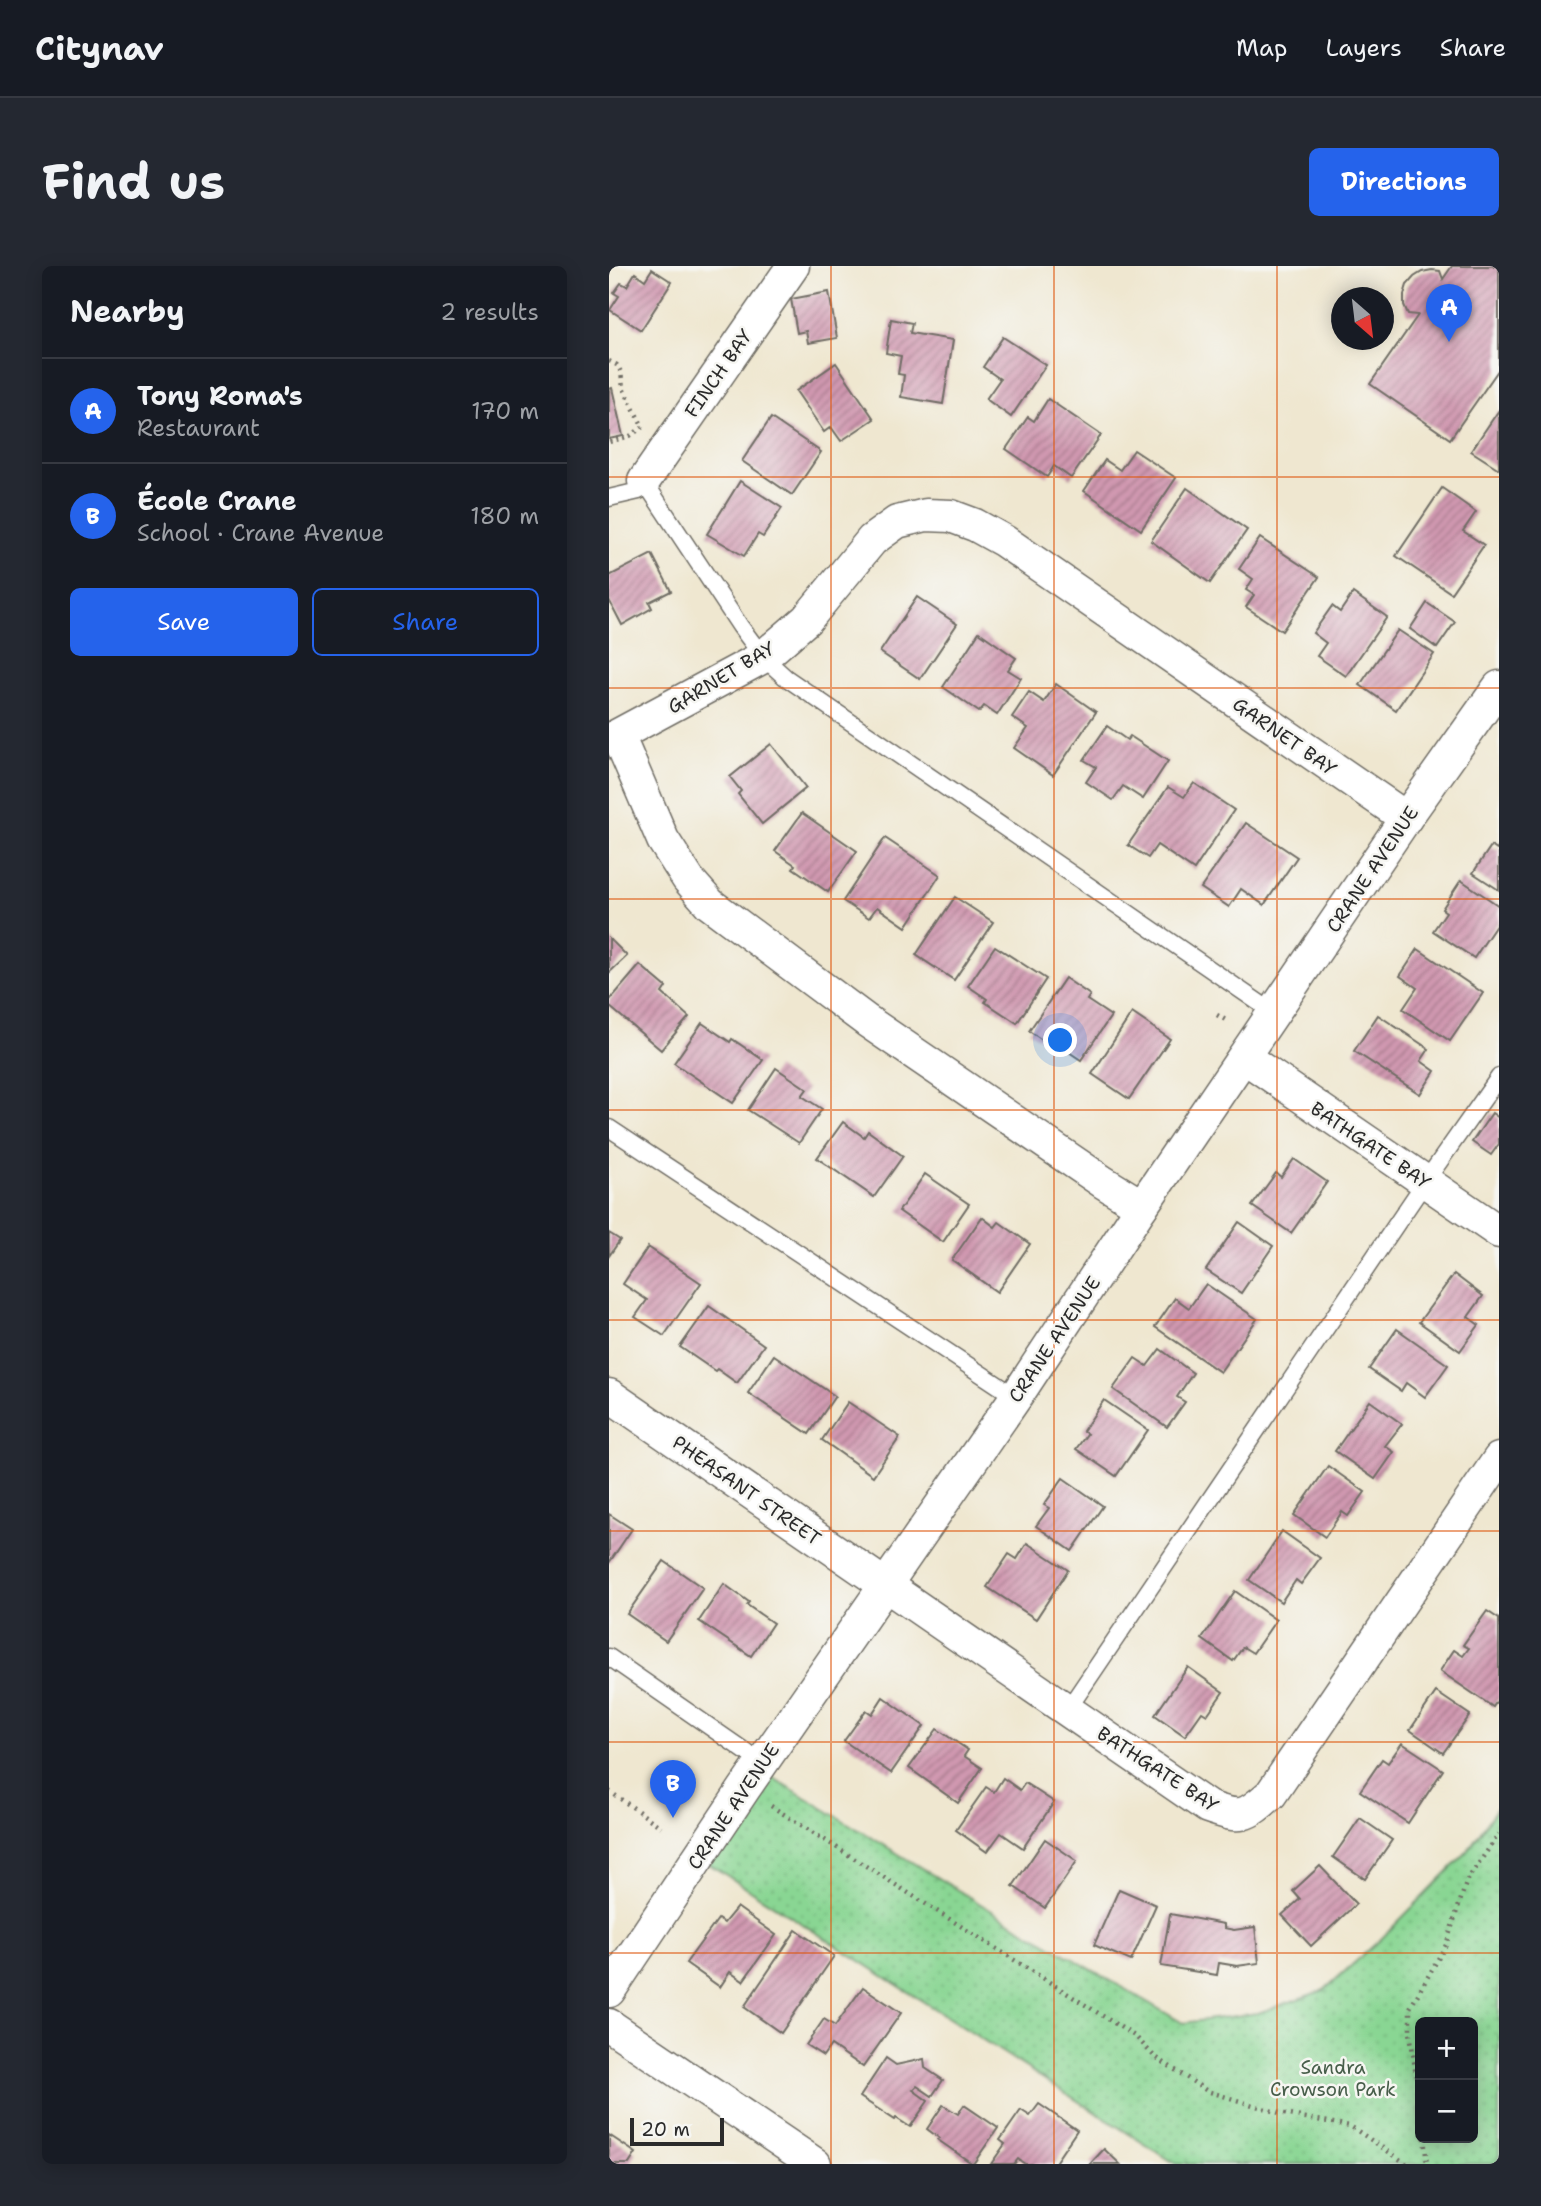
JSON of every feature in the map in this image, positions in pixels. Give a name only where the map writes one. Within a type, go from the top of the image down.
[{"type":"street","name":"FINCH BAY","points":[[644,481],[793,266]]},
{"type":"street","name":"GARNET BAY","points":[[1142,1206],[867,1021],[710,904],[688,879],[663,840],[614,737],[763,657],[807,619],[872,540],[897,522],[926,514],[951,516],[1004,541],[1406,818]]},
{"type":"street","name":"CRANE AVENUE","points":[[609,1991],[744,1789],[1016,1397],[1142,1206],[1406,818],[1499,687]]},
{"type":"street","name":"BATHGATE BAY","points":[[1244,1057],[1499,1231]]},
{"type":"street","name":"PHEASANT STREET","points":[[609,1395],[885,1585]]},
{"type":"street","name":"BATHGATE BAY","points":[[885,1585],[1208,1807],[1230,1815],[1250,1812],[1271,1794],[1499,1459]]},
{"type":"street","points":[[609,2025],[815,2164]]},
{"type":"lane","points":[[609,498],[639,491],[644,481],[740,626],[763,657],[785,677],[1274,1013]]},
{"type":"lane","points":[[1068,1709],[1499,1077]]},
{"type":"lane","points":[[609,1128],[1016,1397]]},
{"type":"lane","points":[[609,1657],[762,1763]]},
{"type":"path","points":[[609,361],[617,365],[621,372],[623,388],[643,427],[630,436],[609,442]]},
{"type":"path","points":[[1217,1015],[1233,1025]]},
{"type":"path","points":[[744,1789],[1136,2037],[1154,2056],[1207,2091],[1279,2113],[1350,2126],[1407,2164]]},
{"type":"path","points":[[609,1791],[661,1827]]},
{"type":"path","points":[[1417,2080],[1410,2032],[1410,2008],[1446,1945],[1467,1880],[1499,1834]]},
{"type":"path","points":[[1425,2143],[1427,2164]]},
{"type":"green space","name":"Sandra Crowson Park","points":[[767,1774],[1183,2023],[1258,2013],[1324,1990],[1381,1939],[1466,1853],[1499,1805],[1499,2164],[1176,2164],[706,1862]]},
{"type":"building","points":[[1452,266],[1499,266],[1499,369],[1450,439],[1370,384],[1418,315],[1408,314],[1404,305],[1407,285],[1422,272],[1432,270],[1440,271],[1443,279]]},
{"type":"building","points":[[652,269],[672,282],[641,330],[610,310],[619,296],[614,293],[621,283],[627,286],[635,273],[645,280]]},
{"type":"building","points":[[829,292],[837,338],[808,343],[806,331],[797,333],[791,299]]},
{"type":"building","points":[[891,319],[912,323],[910,333],[953,340],[943,404],[901,397],[904,375],[898,374],[901,356],[886,353]]},
{"type":"building","points":[[1003,337],[1046,365],[1011,417],[986,399],[1000,379],[983,367]]},
{"type":"building","points":[[836,363],[874,419],[841,441],[831,427],[824,432],[796,391]]},
{"type":"building","points":[[612,388],[623,436],[609,439],[609,389]]},
{"type":"building","points":[[1048,399],[1101,435],[1071,478],[1054,466],[1047,477],[1006,449],[1028,417],[1034,421]]},
{"type":"building","points":[[1499,410],[1499,469],[1471,451]]},
{"type":"building","points":[[771,418],[821,452],[792,495],[742,461]]},
{"type":"building","points":[[1134,450],[1176,478],[1141,530],[1084,491],[1105,460],[1120,470]]},
{"type":"building","points":[[740,481],[782,508],[763,537],[758,534],[744,556],[707,534]]},
{"type":"building","points":[[1187,488],[1247,530],[1210,583],[1151,541]]},
{"type":"building","points":[[1442,488],[1476,512],[1463,531],[1484,545],[1451,593],[1396,556]]},
{"type":"building","points":[[1260,538],[1319,577],[1282,631],[1246,607],[1254,595],[1246,590],[1253,579],[1239,569]]},
{"type":"building","points":[[652,554],[671,591],[649,602],[652,608],[622,625],[609,600],[609,576]]},
{"type":"building","points":[[1353,593],[1387,617],[1346,676],[1317,656],[1326,643],[1313,633],[1332,606],[1340,612]]},
{"type":"building","points":[[917,597],[957,624],[920,679],[880,652]]},
{"type":"building","points":[[1427,603],[1455,622],[1437,648],[1410,629]]},
{"type":"building","points":[[1398,630],[1434,654],[1396,710],[1360,685]]},
{"type":"building","points":[[979,632],[1016,658],[1008,670],[1021,678],[997,715],[984,706],[979,712],[943,687]]},
{"type":"building","points":[[1056,684],[1096,712],[1053,775],[1014,748],[1028,728],[1012,717],[1029,692],[1044,702]]},
{"type":"building","points":[[1107,726],[1127,740],[1130,736],[1168,761],[1143,799],[1123,786],[1113,800],[1086,782],[1096,767],[1084,760]]},
{"type":"building","points":[[771,744],[806,788],[762,824],[738,794],[741,791],[730,777]]},
{"type":"building","points":[[1194,783],[1234,810],[1194,870],[1157,845],[1148,858],[1128,845],[1168,787],[1184,797]]},
{"type":"building","points":[[802,813],[857,851],[828,892],[793,868],[795,865],[775,851]]},
{"type":"building","points":[[1246,823],[1297,857],[1264,905],[1241,889],[1229,907],[1201,888]]},
{"type":"building","points":[[885,838],[940,875],[906,927],[877,907],[869,918],[843,901]]},
{"type":"building","points":[[1491,846],[1497,850],[1499,846],[1499,890],[1473,873]]},
{"type":"building","points":[[1461,880],[1499,906],[1499,921],[1474,958],[1433,931],[1446,912],[1442,909]]},
{"type":"building","points":[[955,897],[993,922],[954,980],[916,955]]},
{"type":"building","points":[[609,938],[627,956],[609,973]]},
{"type":"building","points":[[995,946],[1046,979],[1017,1023],[985,1002],[987,999],[968,986]]},
{"type":"building","points":[[1418,949],[1483,993],[1450,1041],[1403,1009],[1417,988],[1400,976]]},
{"type":"building","points":[[640,965],[666,987],[662,993],[689,1017],[661,1050],[609,1006],[609,1001]]},
{"type":"building","points":[[1065,978],[1090,995],[1087,1000],[1111,1016],[1081,1060],[1054,1042],[1051,1046],[1029,1031]]},
{"type":"building","points":[[1132,1013],[1170,1039],[1129,1099],[1092,1074]]},
{"type":"building","points":[[1378,1015],[1429,1049],[1421,1061],[1435,1071],[1420,1094],[1354,1051]]},
{"type":"building","points":[[702,1023],[763,1060],[733,1103],[674,1063]]},
{"type":"building","points":[[776,1068],[807,1089],[802,1096],[822,1109],[799,1143],[748,1110]]},
{"type":"building","points":[[1492,1113],[1499,1118],[1499,1144],[1491,1155],[1472,1142]]},
{"type":"building","points":[[843,1122],[864,1137],[868,1131],[903,1156],[874,1197],[817,1158]]},
{"type":"building","points":[[1294,1159],[1327,1182],[1291,1233],[1252,1206],[1276,1173],[1281,1177]]},
{"type":"building","points":[[925,1174],[969,1204],[943,1242],[899,1211]]},
{"type":"building","points":[[982,1217],[995,1227],[999,1222],[1030,1244],[997,1292],[952,1260]]},
{"type":"building","points":[[1239,1222],[1273,1246],[1241,1293],[1206,1270]]},
{"type":"building","points":[[609,1233],[620,1240],[609,1256]]},
{"type":"building","points":[[648,1247],[701,1283],[664,1336],[635,1317],[647,1300],[623,1284]]},
{"type":"building","points":[[1454,1274],[1483,1296],[1468,1317],[1479,1325],[1460,1351],[1419,1322]]},
{"type":"building","points":[[1206,1284],[1257,1319],[1220,1372],[1155,1327],[1175,1298],[1189,1308]]},
{"type":"building","points":[[709,1306],[764,1345],[737,1383],[680,1347]]},
{"type":"building","points":[[1397,1329],[1448,1365],[1425,1397],[1406,1383],[1401,1391],[1369,1369]]},
{"type":"building","points":[[1160,1349],[1193,1373],[1177,1397],[1185,1402],[1167,1427],[1113,1389],[1135,1358],[1147,1366]]},
{"type":"building","points":[[774,1355],[835,1396],[809,1434],[748,1393]]},
{"type":"building","points":[[1104,1400],[1148,1430],[1116,1476],[1076,1449],[1087,1434],[1083,1431]]},
{"type":"building","points":[[1370,1401],[1402,1424],[1385,1446],[1394,1452],[1375,1479],[1335,1451]]},
{"type":"building","points":[[848,1402],[900,1437],[873,1476],[822,1440]]},
{"type":"building","points":[[1328,1466],[1365,1492],[1348,1516],[1342,1512],[1325,1537],[1294,1515]]},
{"type":"building","points":[[1063,1478],[1103,1506],[1072,1551],[1036,1526],[1049,1508],[1044,1505]]},
{"type":"building","points":[[609,1514],[632,1529],[609,1563]]},
{"type":"building","points":[[1282,1531],[1320,1558],[1301,1584],[1296,1580],[1281,1602],[1249,1580]]},
{"type":"building","points":[[1027,1543],[1068,1570],[1036,1619],[987,1587],[1009,1554],[1017,1559]]},
{"type":"building","points":[[664,1561],[703,1588],[666,1641],[627,1614]]},
{"type":"building","points":[[724,1584],[749,1602],[747,1605],[773,1623],[751,1656],[699,1621]]},
{"type":"building","points":[[1235,1591],[1276,1620],[1253,1653],[1243,1647],[1233,1661],[1202,1639]]},
{"type":"building","points":[[1487,1611],[1499,1619],[1499,1698],[1493,1707],[1440,1671],[1454,1650],[1463,1656],[1469,1648],[1463,1645]]},
{"type":"building","points":[[1188,1667],[1223,1692],[1207,1715],[1202,1712],[1185,1736],[1155,1715]]},
{"type":"building","points":[[1436,1692],[1470,1715],[1443,1753],[1410,1730]]},
{"type":"building","points":[[883,1697],[924,1726],[891,1773],[844,1741],[866,1710],[872,1714]]},
{"type":"building","points":[[937,1729],[968,1750],[964,1756],[982,1768],[958,1803],[909,1768]]},
{"type":"building","points":[[1402,1743],[1443,1770],[1408,1823],[1360,1791],[1382,1759],[1388,1763]]},
{"type":"building","points":[[1003,1778],[1020,1790],[1025,1783],[1054,1802],[1023,1848],[1001,1833],[987,1852],[956,1830],[986,1787],[994,1792]]},
{"type":"building","points":[[1360,1818],[1392,1840],[1365,1879],[1333,1857]]},
{"type":"building","points":[[1045,1839],[1077,1861],[1045,1908],[1013,1886]]},
{"type":"building","points":[[1320,1866],[1356,1904],[1311,1946],[1282,1915],[1300,1899],[1293,1891]]},
{"type":"building","points":[[1119,1889],[1156,1905],[1131,1961],[1094,1945]]},
{"type":"building","points":[[737,1907],[776,1935],[743,1981],[730,1972],[720,1987],[686,1963],[718,1919],[724,1923]]},
{"type":"building","points":[[1170,1914],[1224,1924],[1224,1928],[1234,1930],[1255,1927],[1259,1963],[1237,1966],[1219,1963],[1217,1975],[1161,1966]]},
{"type":"building","points":[[796,1930],[834,1956],[781,2033],[744,2007]]},
{"type":"building","points":[[863,1987],[901,2013],[863,2067],[831,2045],[823,2056],[806,2045],[824,2019],[835,2026]]},
{"type":"building","points":[[886,2058],[896,2065],[924,2059],[925,2068],[943,2080],[932,2096],[917,2086],[913,2090],[928,2101],[910,2127],[860,2097]]},
{"type":"building","points":[[1039,2104],[1077,2130],[1054,2164],[1025,2164],[1018,2159],[1014,2164],[991,2164],[1005,2144],[1000,2140],[1021,2110],[1030,2116]]},
{"type":"building","points":[[943,2105],[958,2114],[964,2105],[998,2128],[973,2164],[927,2129]]},
{"type":"building","points":[[609,2135],[636,2153],[629,2164],[609,2164]]},
{"type":"building","points":[[1104,2149],[1120,2164],[1090,2164]]},
{"type":"place","name":"Tony Roma's","points":[[1449,342]]},
{"type":"place","name":"École Crane","points":[[673,1818]]}]
